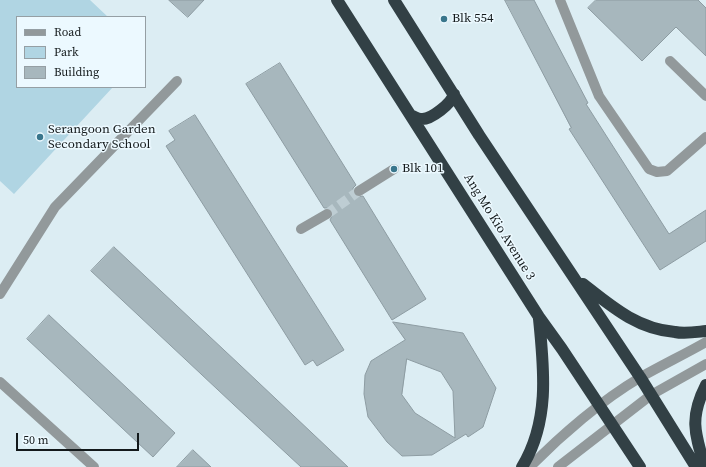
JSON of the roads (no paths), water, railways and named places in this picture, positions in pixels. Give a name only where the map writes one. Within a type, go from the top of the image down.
[{"type":"highway","name":"Ang Mo Kio Avenue 3","points":[[337,0],[539,317],[562,349],[640,467]]},
{"type":"highway","points":[[394,0],[479,135],[575,278],[696,467]]},
{"type":"highway","points":[[412,116],[422,119],[429,117],[450,103],[454,94]]},
{"type":"highway","points":[[575,278],[620,313],[648,328],[676,333],[706,332]]},
{"type":"highway","points":[[522,467],[535,439],[541,418],[544,392],[539,317]]},
{"type":"highway","points":[[706,385],[696,411],[694,431],[706,467]]},
{"type":"street","points":[[560,0],[598,96],[649,169],[657,172],[667,171],[706,137]]},
{"type":"street","points":[[670,61],[706,96]]},
{"type":"street","points":[[1,292],[55,207],[177,81]]},
{"type":"street","points":[[360,191],[394,169]]},
{"type":"street","points":[[301,229],[327,214]]},
{"type":"street","points":[[530,467],[546,450],[600,406],[640,378],[706,342]]},
{"type":"street","points":[[558,467],[651,395],[706,364]]},
{"type":"street","points":[[0,382],[94,467]]},
{"type":"tunnel","points":[[327,214],[359,191]]},
{"type":"place","name":"Blk 554","points":[[444,19]]},
{"type":"place","name":"Serangoon Garden Secondary School","points":[[40,137]]},
{"type":"place","name":"Blk 101","points":[[394,169]]}]
